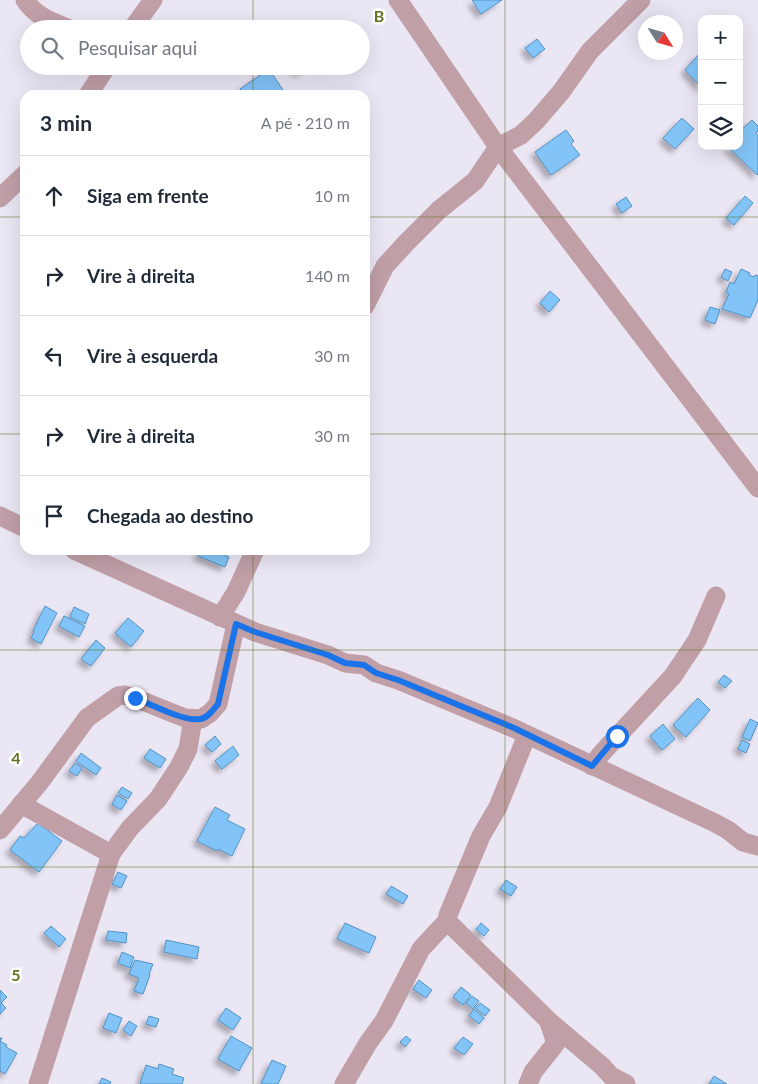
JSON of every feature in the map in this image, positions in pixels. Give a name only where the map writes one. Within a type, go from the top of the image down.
[{"type":"street","points":[[25,0],[30,8],[49,20]]},
{"type":"street","points":[[139,20],[153,0]]},
{"type":"street","points":[[398,0],[498,147],[758,488]]},
{"type":"street","points":[[370,296],[385,266],[439,210],[474,181],[498,147],[521,135],[536,121],[561,92],[590,51],[641,0]]},
{"type":"street","points":[[91,90],[101,75]]},
{"type":"street","points":[[0,198],[20,179]]},
{"type":"street","points":[[0,516],[20,526]]},
{"type":"street","points":[[85,555],[264,635],[328,655],[345,663],[364,665],[376,673],[398,680],[514,728],[527,736],[715,823],[728,830],[743,842],[758,846]]},
{"type":"street","points":[[0,830],[40,782],[87,718],[118,696],[125,695],[135,698],[185,718],[200,719],[210,714],[218,704],[228,620],[236,592],[253,555]]},
{"type":"street","points":[[592,766],[673,676],[697,640],[716,596]]},
{"type":"street","points":[[38,1084],[112,854],[130,828],[158,798],[179,767],[188,749],[193,718]]},
{"type":"street","points":[[344,1084],[368,1043],[384,1021],[421,949],[447,921],[481,836],[498,807],[527,736]]},
{"type":"street","points":[[21,804],[112,854]]},
{"type":"street","points":[[447,921],[548,1020],[611,1076],[626,1084]]},
{"type":"street","points":[[548,1020],[556,1043]]},
{"type":"street","points":[[556,1043],[581,1050]]},
{"type":"street","points":[[528,1084],[533,1072],[556,1043]]},
{"type":"building","points":[[472,0],[502,0],[481,14]]},
{"type":"building","points":[[537,39],[545,49],[533,58],[525,48]]},
{"type":"building","points":[[698,55],[698,84],[685,70]]},
{"type":"building","points":[[260,75],[273,75],[283,90],[241,90]]},
{"type":"building","points":[[682,118],[694,129],[675,149],[663,138]]},
{"type":"building","points":[[752,120],[758,126],[756,133],[758,136],[757,175],[731,150],[743,150],[743,128]]},
{"type":"building","points":[[566,130],[574,141],[571,144],[580,155],[551,175],[535,152]]},
{"type":"building","points":[[745,196],[753,203],[734,225],[726,218]]},
{"type":"building","points":[[626,197],[632,206],[622,213],[616,204]]},
{"type":"building","points":[[725,269],[732,272],[728,281],[721,277]]},
{"type":"building","points":[[741,269],[750,273],[749,275],[758,276],[758,300],[750,318],[722,309],[729,294],[726,292],[730,282],[734,284]]},
{"type":"building","points":[[550,291],[560,300],[549,312],[540,303]]},
{"type":"building","points":[[710,307],[720,310],[715,324],[705,320]]},
{"type":"building","points":[[224,555],[229,557],[225,567],[198,556]]},
{"type":"building","points":[[45,606],[57,613],[41,644],[31,638]]},
{"type":"building","points":[[74,607],[89,614],[85,624],[70,617]]},
{"type":"building","points":[[64,616],[85,626],[79,637],[59,626]]},
{"type":"building","points":[[128,618],[144,631],[131,647],[115,633]]},
{"type":"building","points":[[96,640],[105,648],[91,666],[81,659]]},
{"type":"building","points":[[724,675],[732,681],[725,688],[718,682]]},
{"type":"building","points":[[698,698],[710,710],[686,737],[673,725]]},
{"type":"building","points":[[750,719],[758,723],[750,741],[742,737]]},
{"type":"building","points":[[663,724],[675,739],[662,750],[650,736]]},
{"type":"building","points":[[215,736],[221,744],[212,752],[205,745]]},
{"type":"building","points":[[742,740],[750,744],[746,753],[738,749]]},
{"type":"building","points":[[233,746],[239,755],[222,769],[215,761]]},
{"type":"building","points":[[150,749],[166,759],[160,768],[144,758]]},
{"type":"building","points":[[81,753],[101,768],[96,775],[76,761]]},
{"type":"building","points":[[75,763],[82,768],[77,776],[69,771]]},
{"type":"building","points":[[122,787],[132,793],[128,799],[118,793]]},
{"type":"building","points":[[117,795],[127,801],[121,810],[112,804]]},
{"type":"building","points":[[215,807],[230,815],[227,820],[245,829],[232,856],[197,841]]},
{"type":"building","points":[[38,823],[62,841],[39,872],[10,850],[20,836],[24,838]]},
{"type":"building","points":[[118,872],[127,876],[121,888],[112,884]]},
{"type":"building","points":[[506,880],[517,887],[511,896],[500,889]]},
{"type":"building","points":[[391,886],[408,896],[403,904],[386,894]]},
{"type":"building","points":[[345,923],[376,937],[369,953],[337,939]]},
{"type":"building","points":[[481,923],[489,930],[484,936],[476,929]]},
{"type":"building","points":[[51,926],[66,939],[59,947],[44,933]]},
{"type":"building","points":[[108,931],[127,933],[126,943],[106,940]]},
{"type":"building","points":[[166,940],[199,947],[197,959],[164,952]]},
{"type":"building","points":[[122,952],[134,957],[130,968],[118,963]]},
{"type":"building","points":[[135,960],[153,964],[143,994],[134,991],[139,978],[129,974]]},
{"type":"building","points":[[419,980],[432,990],[426,998],[413,989]]},
{"type":"building","points":[[461,987],[471,995],[463,1005],[453,997]]},
{"type":"building","points":[[0,990],[7,997],[1,1003],[6,1008],[0,1014]]},
{"type":"building","points":[[472,996],[479,1001],[473,1009],[466,1003]]},
{"type":"building","points":[[480,1003],[490,1010],[485,1016],[475,1008]]},
{"type":"building","points":[[226,1008],[241,1018],[233,1030],[218,1020]]},
{"type":"building","points":[[474,1009],[484,1018],[479,1024],[469,1016]]},
{"type":"building","points":[[109,1013],[122,1018],[116,1033],[103,1028]]},
{"type":"building","points":[[149,1016],[159,1019],[156,1027],[146,1024]]},
{"type":"building","points":[[129,1021],[137,1026],[131,1036],[123,1030]]},
{"type":"building","points":[[231,1036],[252,1048],[239,1071],[218,1059]]},
{"type":"building","points":[[406,1036],[411,1040],[405,1047],[400,1042]]},
{"type":"building","points":[[463,1037],[473,1044],[464,1055],[454,1048]]},
{"type":"building","points":[[0,1041],[17,1053],[5,1074],[0,1071]]},
{"type":"building","points":[[272,1060],[286,1066],[278,1084],[261,1084]]},
{"type":"building","points":[[159,1064],[174,1069],[172,1074],[184,1078],[182,1084],[140,1084],[146,1065],[158,1069]]},
{"type":"building","points":[[714,1076],[727,1084],[709,1084]]},
{"type":"building","points":[[102,1078],[111,1082],[110,1084],[99,1084]]},
{"type":"route","points":[[135,698],[185,718],[200,719],[210,714],[218,704],[236,624],[289,644],[328,655],[345,663],[364,665],[376,673],[398,680],[514,728],[592,766],[617,736]]}]
